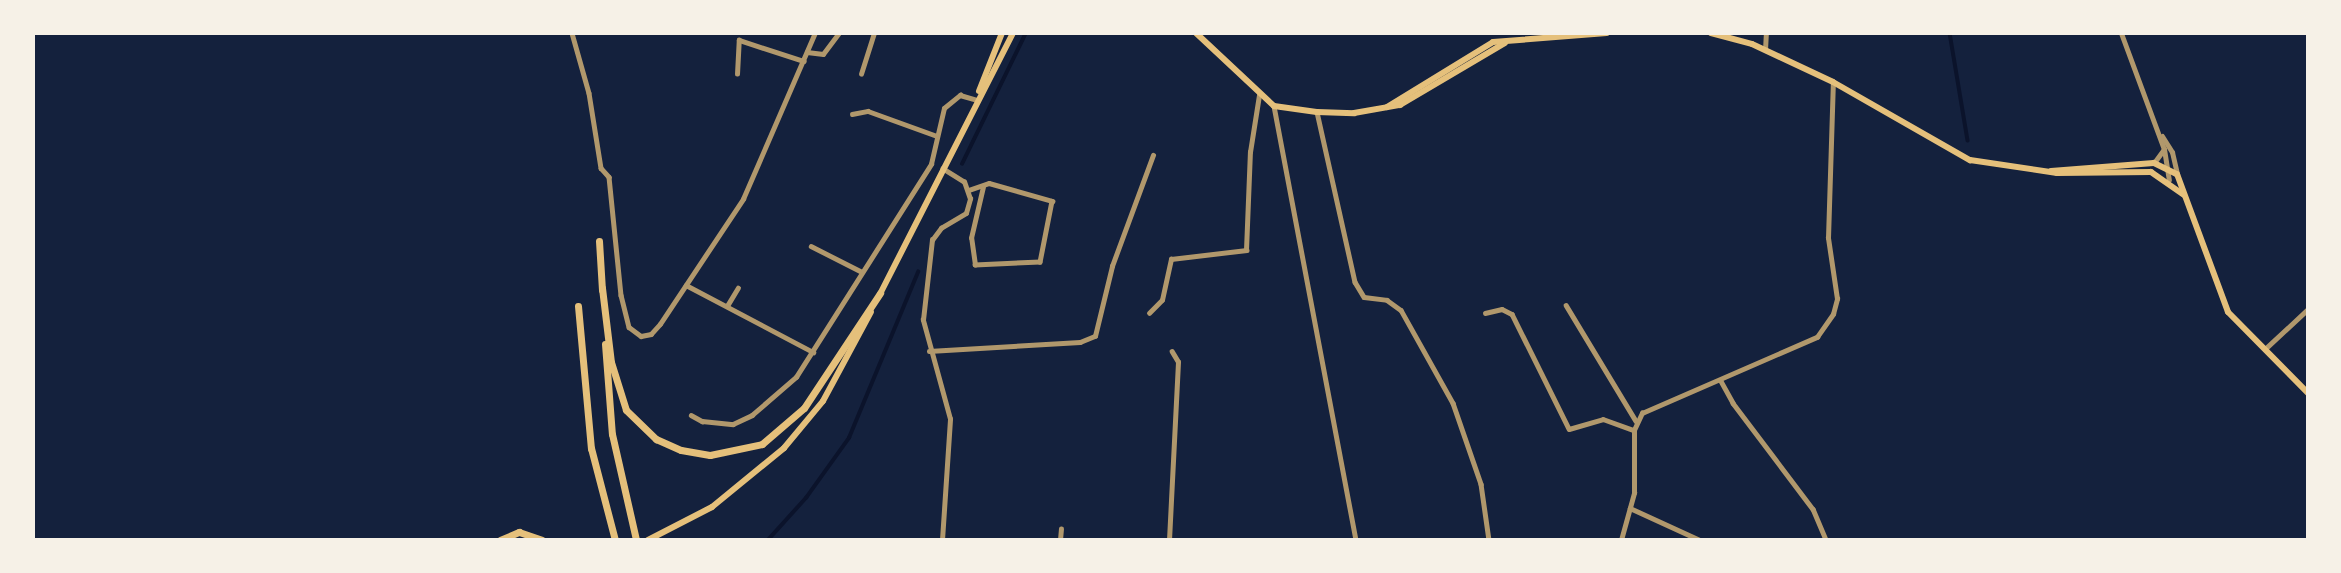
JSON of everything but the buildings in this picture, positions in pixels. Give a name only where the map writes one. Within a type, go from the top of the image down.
[{"type":"main road","points":[[977,100],[1002,33]]},
{"type":"main road","points":[[648,540],[665,534],[737,489],[804,426],[838,377],[1013,33]]},
{"type":"main road","points":[[1196,33],[1259,95],[1274,106],[1317,112],[1385,108],[1493,42],[1607,33]]},
{"type":"main road","points":[[1711,33],[1765,50],[1833,82],[1961,156],[2051,171],[2133,169],[2169,180],[2185,195]]},
{"type":"main road","points":[[2051,171],[2154,163],[2177,174],[2219,295],[2228,312],[2308,393]]},
{"type":"main road","points":[[599,241],[612,434],[636,540]]},
{"type":"main road","points":[[602,288],[611,362],[626,410],[656,439],[681,450],[710,455],[749,449],[783,428],[830,373],[880,293]]},
{"type":"main road","points":[[578,306],[591,448],[615,540]]},
{"type":"main road","points":[[500,540],[519,532],[542,540]]},
{"type":"street","points":[[572,33],[589,93],[601,168],[609,177],[621,295],[629,327],[640,336],[651,334],[754,180],[815,33]]},
{"type":"street","points":[[807,52],[823,54],[839,33]]},
{"type":"street","points":[[861,74],[874,33]]},
{"type":"street","points":[[1765,50],[1766,33]]},
{"type":"street","points":[[2121,33],[2159,130],[2169,168],[2169,180]]},
{"type":"street","points":[[737,74],[739,40],[804,61]]},
{"type":"street","points":[[1621,540],[1637,477],[1634,430],[1642,413],[1721,381],[1817,337],[1833,314],[1837,299],[1828,238],[1833,82]]},
{"type":"street","points":[[691,415],[719,424],[752,415],[796,377],[931,164],[939,121],[950,100],[960,95],[977,100]]},
{"type":"street","points":[[1149,313],[1162,300],[1171,259],[1246,250],[1250,152],[1259,95]]},
{"type":"street","points":[[1274,106],[1356,540]]},
{"type":"street","points":[[852,114],[868,111],[937,136]]},
{"type":"street","points":[[1317,112],[1355,282],[1364,297],[1387,300],[1402,310],[1453,403],[1481,484],[1489,540]]},
{"type":"street","points":[[2159,130],[2172,152],[2177,174]]},
{"type":"street","points":[[2154,163],[2164,149]]},
{"type":"street","points":[[929,351],[1080,342],[1094,336],[1112,266],[1153,155]]},
{"type":"street","points":[[943,169],[969,190]]},
{"type":"street","points":[[969,190],[989,183],[1052,201],[1040,262],[975,265],[971,238],[983,187]]},
{"type":"street","points":[[942,540],[950,419],[929,351],[923,320],[930,249],[941,228],[966,213],[969,190]]},
{"type":"street","points":[[811,246],[862,272]]},
{"type":"street","points":[[686,285],[813,352]]},
{"type":"street","points":[[727,306],[738,288]]},
{"type":"street","points":[[1566,305],[1636,421]]},
{"type":"street","points":[[1485,313],[1502,309],[1512,314],[1569,429],[1603,419],[1634,430]]},
{"type":"street","points":[[2265,349],[2308,309]]},
{"type":"street","points":[[1169,540],[1178,362],[1172,352]]},
{"type":"street","points":[[1721,381],[1733,403],[1813,509],[1826,540]]},
{"type":"street","points":[[1630,508],[1700,540]]},
{"type":"street","points":[[1060,540],[1061,529]]},
{"type":"waterway","points":[[962,164],[1026,33]]},
{"type":"waterway","points":[[1950,33],[1968,140]]},
{"type":"waterway","points":[[768,540],[806,498],[849,438],[918,272]]}]
